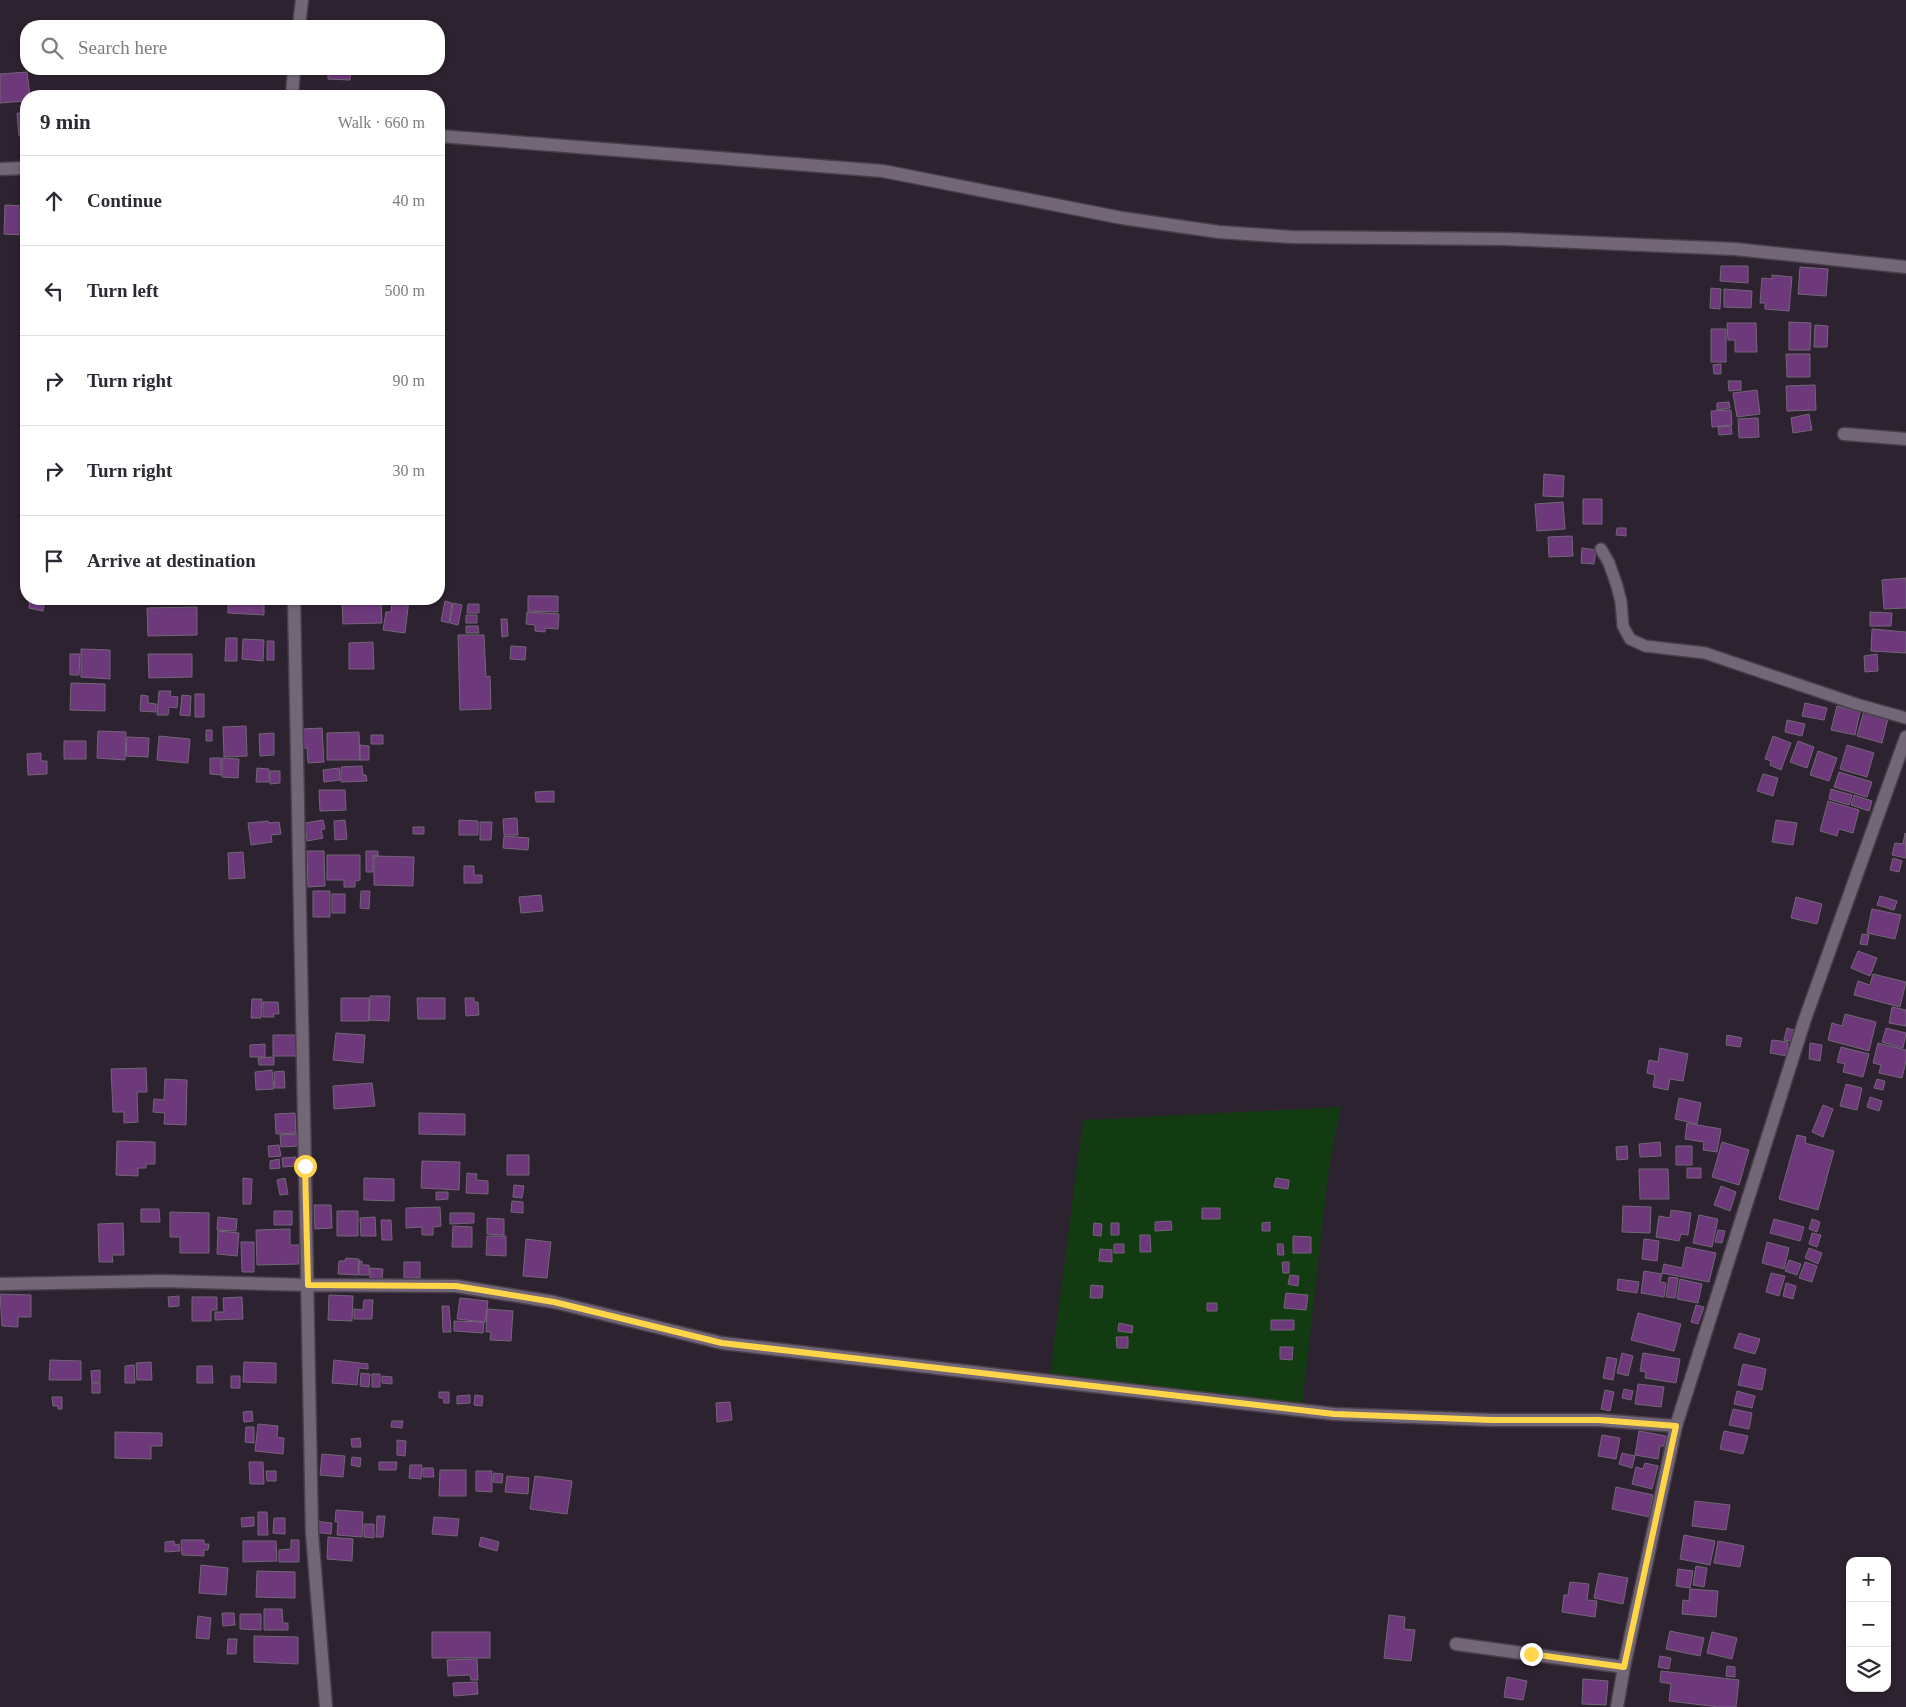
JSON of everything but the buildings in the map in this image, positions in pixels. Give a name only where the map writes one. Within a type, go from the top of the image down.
[{"type":"street","points":[[300,20],[302,0]]},
{"type":"street","points":[[292,90],[294,75]]},
{"type":"street","points":[[445,136],[883,171],[1122,218],[1219,232],[1292,237],[1506,239],[1736,248],[1906,267]]},
{"type":"street","points":[[0,169],[20,168]]},
{"type":"street","points":[[1844,434],[1906,439]]},
{"type":"street","points":[[294,605],[312,1533],[326,1707]]},
{"type":"street","points":[[1617,1707],[1676,1426],[1806,1019],[1906,737]]},
{"type":"street","points":[[0,1284],[161,1281],[308,1285],[456,1286],[554,1302],[722,1343],[1334,1414],[1491,1420],[1599,1420],[1676,1426]]},
{"type":"street","points":[[1456,1644],[1624,1667]]},
{"type":"lane","points":[[1601,549],[1617,586],[1624,626],[1630,638],[1645,646],[1705,653],[1856,704],[1906,718]]},
{"type":"green space","points":[[1341,1107],[1329,1167],[1302,1406],[1050,1374],[1083,1120]]},
{"type":"route","points":[[305,1166],[308,1285],[456,1286],[554,1302],[722,1343],[1334,1414],[1491,1420],[1599,1420],[1676,1426],[1624,1667],[1531,1654]]}]
